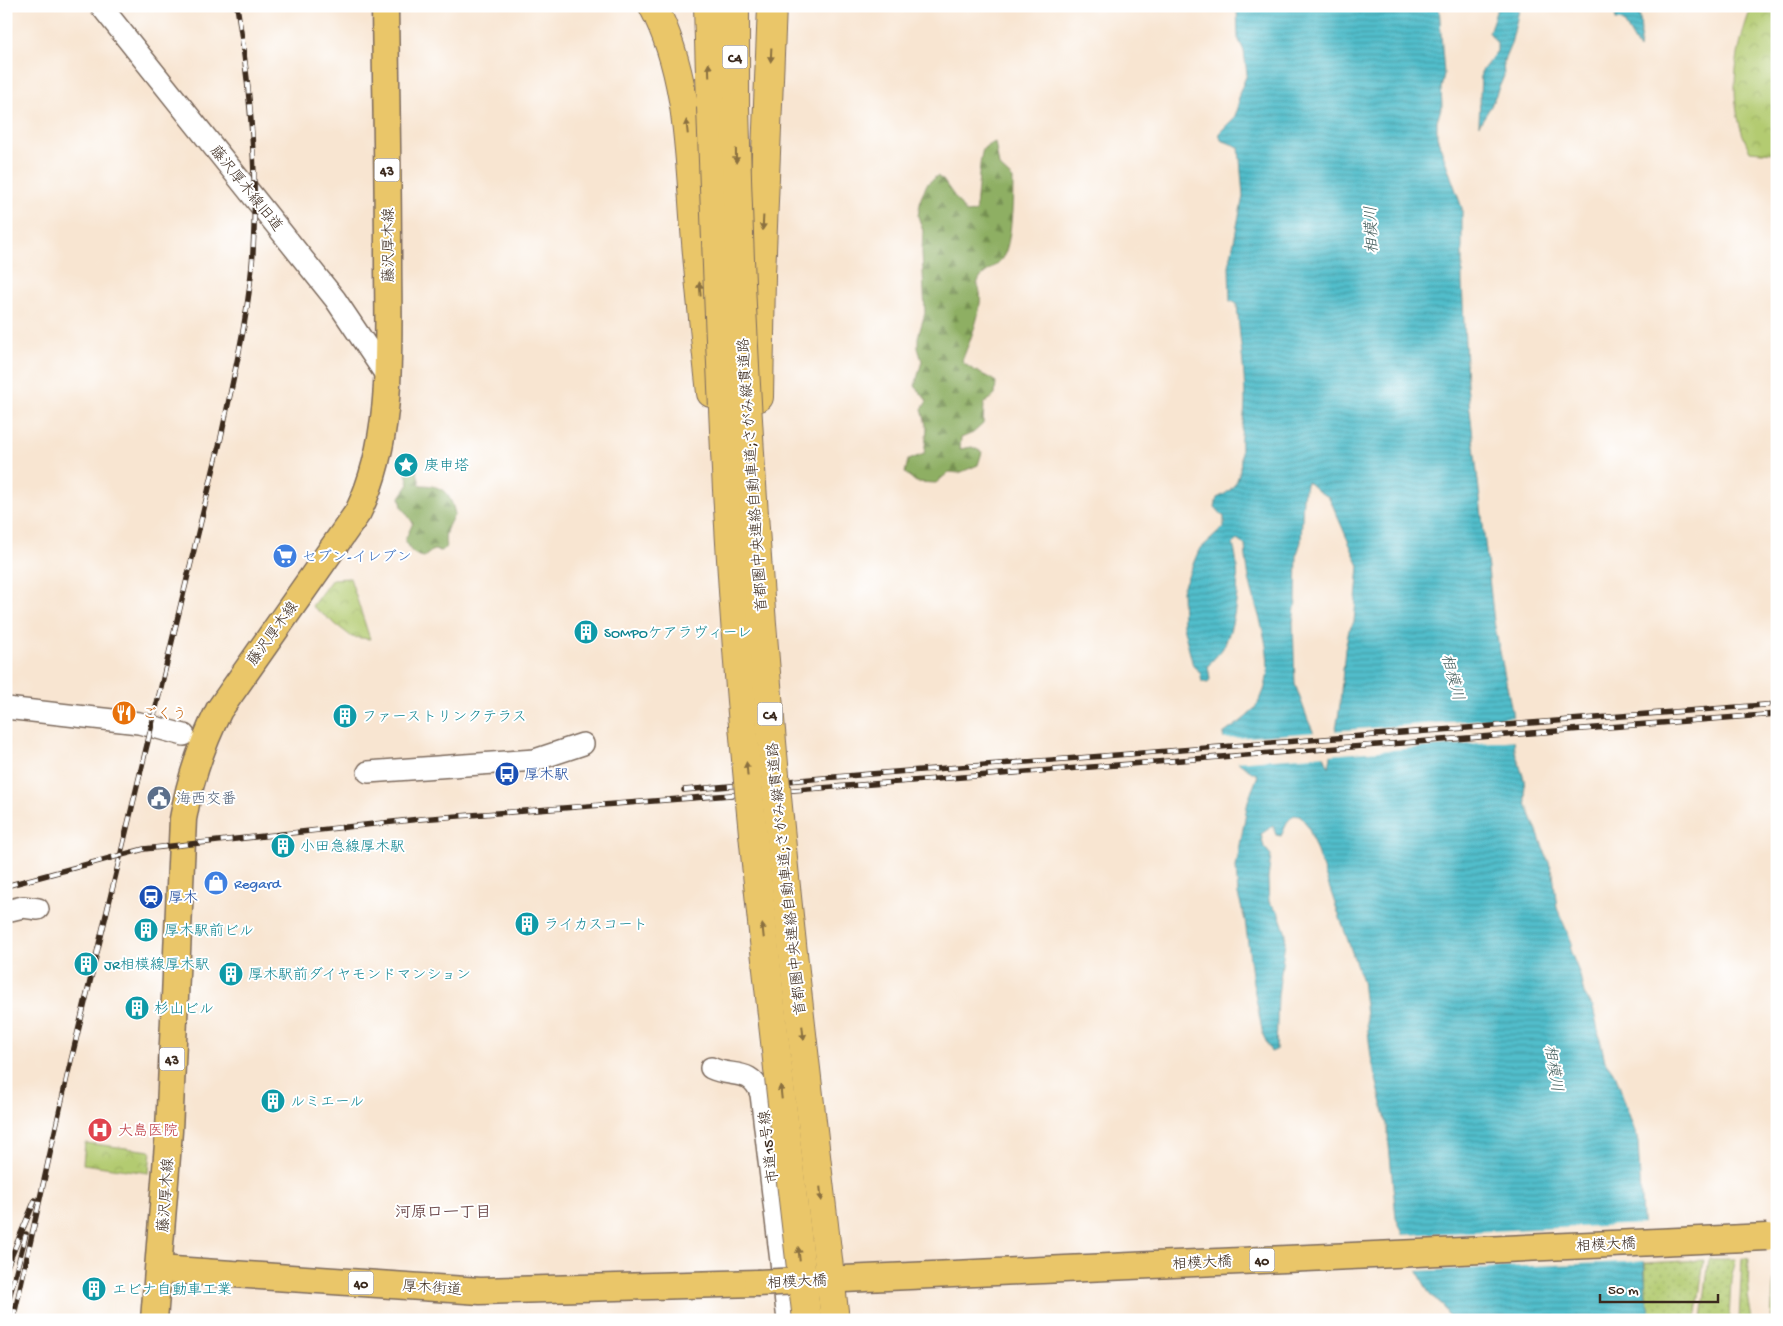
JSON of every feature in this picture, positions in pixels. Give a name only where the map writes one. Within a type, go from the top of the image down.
[{"type":"highway","points":[[653,6],[670,45],[686,123],[699,288],[734,598]]},
{"type":"highway","name":"C4","points":[[708,6],[723,107]]},
{"type":"highway","name":"C4","points":[[723,107],[735,6]]},
{"type":"highway","points":[[772,6],[758,353],[759,427],[771,643],[772,742]]},
{"type":"highway","name":"首都圏中央連絡自動車道;さがみ縦貫道路","points":[[723,107],[734,598],[759,896],[807,1320]]},
{"type":"highway","name":"首都圏中央連絡自動車道;さがみ縦貫道路","points":[[723,107],[738,217],[746,405],[772,742],[835,1320]]},
{"type":"main road","name":"藤沢厚木線","points":[[159,1269],[169,1141],[184,819],[196,759],[215,717],[247,667],[347,530],[358,512],[367,493],[377,456],[386,375],[388,252],[386,6]]},
{"type":"main road","name":"相模大橋","points":[[757,1283],[1772,1236]]},
{"type":"main road","name":"厚木街道","points":[[159,1269],[480,1291],[757,1283]]},
{"type":"main road","points":[[154,1320],[159,1269]]},
{"type":"street","name":"藤沢厚木線旧道","points":[[101,6],[335,299],[386,375]]},
{"type":"street","points":[[6,708],[130,722],[184,735],[201,729],[215,717]]},
{"type":"street","points":[[184,735],[187,746],[179,796],[184,819]]},
{"type":"street","points":[[368,772],[535,760],[583,744]]},
{"type":"street","points":[[6,910],[23,907],[38,909]]},
{"type":"street","name":"市道15号線","points":[[711,1068],[719,1072],[750,1077],[758,1085],[761,1094],[786,1309]]},
{"type":"green space","points":[[1752,6],[1777,6],[1777,114],[1774,153],[1750,151],[1742,134],[1735,97],[1737,60]]},
{"type":"green space","points":[[995,142],[999,166],[1013,179],[1010,231],[1003,257],[982,276],[977,284],[980,291],[979,311],[962,361],[996,382],[995,395],[984,404],[983,424],[973,433],[961,438],[960,449],[972,447],[982,452],[978,465],[959,473],[949,472],[936,483],[916,482],[905,473],[908,460],[924,454],[927,429],[922,409],[927,401],[915,386],[922,361],[918,348],[918,337],[925,313],[922,252],[923,231],[918,216],[921,198],[927,184],[937,176],[943,180],[966,213],[975,212],[982,152],[985,147]]},
{"type":"green space","points":[[412,468],[417,471],[420,485],[428,485],[440,489],[448,496],[455,514],[447,530],[445,538],[446,547],[442,551],[433,550],[424,557],[412,552],[405,540],[413,523],[402,507],[400,497],[409,484],[406,472]]},
{"type":"green space","points":[[350,578],[370,639],[352,637],[312,606],[332,579]]},
{"type":"green space","points":[[85,1143],[151,1151],[149,1173],[83,1164]]},
{"type":"green space","points":[[1742,1258],[1749,1259],[1748,1295],[1752,1320],[1739,1320]]},
{"type":"green space","points":[[1709,1259],[1736,1259],[1731,1280],[1729,1320],[1702,1320]]},
{"type":"green space","points":[[1704,1260],[1696,1320],[1653,1320],[1646,1297],[1645,1263]]},
{"type":"green space","points":[[1777,1272],[1777,1320],[1771,1320],[1774,1275]]},
{"type":"water","name":"相模川","points":[[1237,6],[1439,6],[1444,74],[1441,89],[1442,106],[1437,120],[1437,137],[1462,208],[1462,283],[1467,384],[1494,622],[1512,711],[1515,751],[1524,779],[1526,803],[1553,873],[1557,908],[1572,943],[1570,950],[1580,975],[1584,994],[1593,1008],[1605,1061],[1616,1076],[1638,1141],[1646,1297],[1653,1320],[1450,1320],[1443,1305],[1430,1295],[1419,1274],[1396,1217],[1387,1125],[1371,1057],[1362,981],[1308,826],[1300,816],[1294,815],[1288,821],[1281,836],[1276,835],[1273,826],[1261,834],[1264,847],[1271,855],[1268,879],[1269,902],[1278,911],[1286,934],[1278,995],[1276,1050],[1271,1052],[1263,1035],[1253,983],[1245,920],[1238,895],[1236,867],[1248,801],[1258,775],[1235,759],[1224,741],[1223,734],[1255,708],[1264,690],[1267,676],[1266,647],[1249,580],[1245,545],[1238,540],[1233,544],[1237,569],[1235,611],[1223,648],[1208,666],[1210,679],[1208,683],[1202,682],[1200,672],[1193,666],[1183,626],[1182,590],[1199,550],[1224,527],[1224,517],[1215,507],[1217,498],[1233,487],[1240,472],[1241,463],[1241,436],[1245,406],[1244,377],[1237,303],[1230,301],[1229,266],[1243,196],[1239,147],[1221,140],[1219,133],[1234,118],[1238,108],[1239,94],[1247,74],[1244,51],[1238,38]],"holes":[[[1307,481],[1319,492],[1329,497],[1359,566],[1354,622],[1349,630],[1345,649],[1339,712],[1329,767],[1308,720],[1295,684],[1293,622],[1296,601],[1297,554],[1301,542],[1303,496]]]},
{"type":"water","points":[[1498,6],[1520,6],[1511,44],[1503,63],[1504,76],[1491,106],[1479,125],[1481,72],[1497,51],[1497,43],[1489,32]]},
{"type":"water","points":[[1614,6],[1639,6],[1641,32],[1639,49],[1623,21],[1616,20]]},
{"type":"pier","points":[[1515,717],[1517,740],[1329,755],[1332,731]]},
{"type":"pier","points":[[1316,732],[1326,755],[1235,762],[1222,746],[1221,739]]},
{"type":"pier","points":[[1645,1224],[1647,1261],[1415,1271],[1401,1235]]},
{"type":"railway","points":[[13,1320],[67,1077],[220,442],[244,324],[253,252],[254,159],[246,67],[237,6]]},
{"type":"railway","points":[[684,790],[1777,704]]},
{"type":"railway","points":[[6,886],[144,849],[420,819],[1777,714]]},
{"type":"railway","points":[[6,1269],[35,1200]]},
{"type":"railway","points":[[6,1309],[26,1234]]},
{"type":"place","name":"庚申塔","points":[[406,465]]},
{"type":"place","name":"セブン-イレブン","points":[[285,556]]},
{"type":"place","name":"SOMPOケアラヴィーレ","points":[[586,632]]},
{"type":"place","name":"ごくう","points":[[124,713]]},
{"type":"place","name":"ファーストリンクテラス","points":[[345,716]]},
{"type":"place","name":"厚木駅","points":[[507,774]]},
{"type":"place","name":"海西交番","points":[[159,798]]},
{"type":"place","name":"小田急線厚木駅","points":[[283,846]]},
{"type":"place","name":"Regard","points":[[216,883]]},
{"type":"place","name":"厚木","points":[[151,897]]},
{"type":"place","name":"ライカスコート","points":[[527,924]]},
{"type":"place","name":"厚木駅前ビル","points":[[146,930]]},
{"type":"place","name":"JR相模線厚木駅","points":[[86,964]]},
{"type":"place","name":"厚木駅前ダイヤモンドマンション","points":[[231,974]]},
{"type":"place","name":"杉山ビル","points":[[137,1008]]},
{"type":"place","name":"ルミエール","points":[[273,1101]]},
{"type":"place","name":"大島医院","points":[[100,1130]]},
{"type":"place","name":"エビナ自動車工業","points":[[94,1289]]},
{"type":"district","name":"河原口一丁目","points":[[443,1211]]}]
